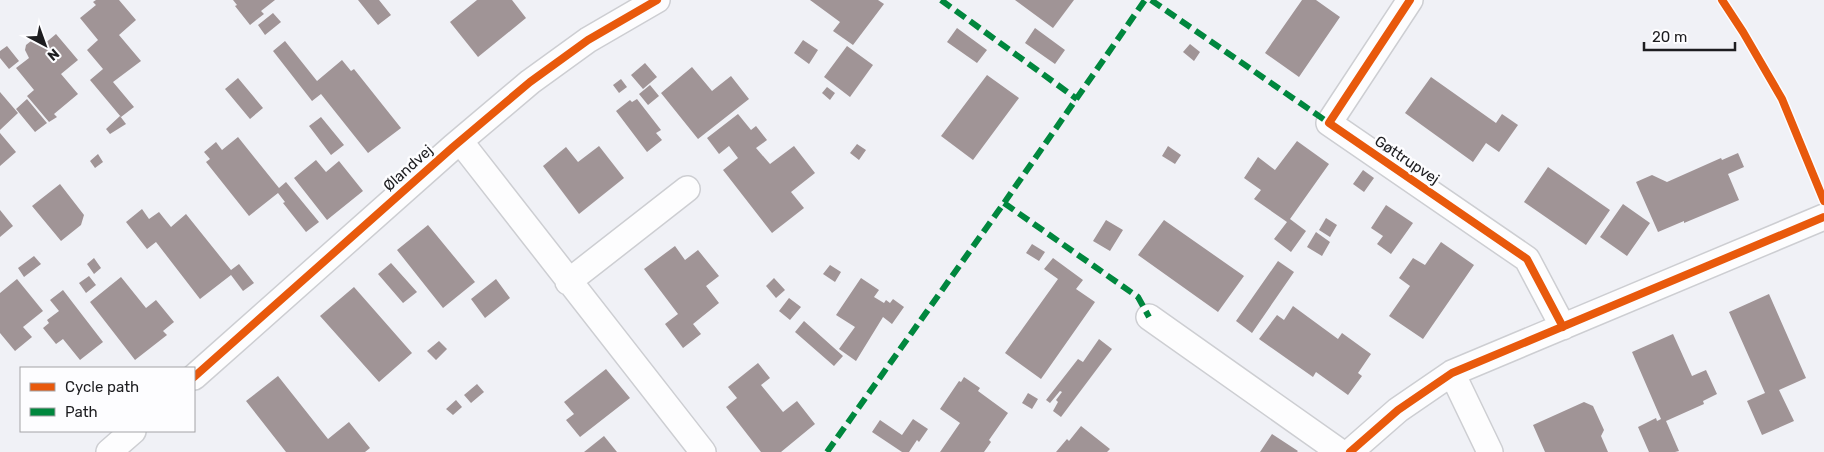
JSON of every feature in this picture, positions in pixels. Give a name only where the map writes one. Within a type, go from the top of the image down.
[{"type":"street","name":"Ølandvej","points":[[195,376],[460,141],[530,82],[588,40],[656,0]]},
{"type":"street","name":"Gøttrupvej","points":[[1410,0],[1329,123],[1527,259],[1563,327]]},
{"type":"street","points":[[460,141],[568,282],[703,452]]},
{"type":"street","points":[[568,282],[687,188]]},
{"type":"street","points":[[1350,452],[1398,410],[1452,373],[1824,217]]},
{"type":"street","points":[[1149,316],[1340,452]]},
{"type":"street","points":[[1452,373],[1490,452]]},
{"type":"street","points":[[109,452],[132,432]]},
{"type":"building","points":[[96,0],[119,0],[136,20],[119,35],[141,61],[113,82],[134,107],[121,117],[90,80],[103,69],[87,50],[98,40],[80,18],[96,5],[93,2]]},
{"type":"building","points":[[233,0],[275,0],[261,11],[264,14],[250,25],[235,6],[237,5]]},
{"type":"building","points":[[358,0],[379,0],[391,15],[378,25]]},
{"type":"building","points":[[477,0],[512,0],[526,18],[478,57],[450,22]]},
{"type":"building","points":[[810,0],[878,0],[884,4],[853,45],[833,31],[840,22]]},
{"type":"building","points":[[1015,0],[1074,0],[1053,28]]},
{"type":"building","points":[[1302,0],[1316,0],[1340,17],[1299,77],[1265,53]]},
{"type":"building","points":[[273,13],[281,22],[265,35],[258,25]]},
{"type":"building","points":[[957,28],[987,50],[977,63],[947,42]]},
{"type":"building","points":[[1035,28],[1065,50],[1055,64],[1025,43]]},
{"type":"building","points":[[56,34],[78,60],[61,74],[78,94],[54,114],[57,117],[49,122],[27,96],[34,90],[16,68],[29,58],[25,50],[26,45],[31,41],[37,40],[43,45]]},
{"type":"building","points":[[803,40],[818,50],[809,64],[794,53]]},
{"type":"building","points":[[285,41],[317,81],[342,60],[351,71],[354,69],[401,128],[368,153],[321,94],[312,101],[273,51]]},
{"type":"building","points":[[1190,44],[1200,52],[1194,61],[1183,52]]},
{"type":"building","points":[[7,46],[19,61],[9,69],[0,58],[0,51]]},
{"type":"building","points":[[847,46],[873,65],[850,97],[824,77]]},
{"type":"building","points":[[645,63],[657,77],[643,89],[631,75]]},
{"type":"building","points":[[692,67],[712,91],[731,76],[749,99],[698,139],[661,93]]},
{"type":"building","points":[[987,75],[1019,98],[973,160],[941,136]]},
{"type":"building","points":[[1431,77],[1496,123],[1502,114],[1518,125],[1499,152],[1486,143],[1473,162],[1405,113]]},
{"type":"building","points":[[238,78],[263,108],[250,119],[225,89]]},
{"type":"building","points":[[621,79],[627,87],[619,93],[613,85]]},
{"type":"building","points":[[650,85],[659,96],[648,105],[639,94]]},
{"type":"building","points":[[827,87],[835,93],[830,100],[822,93]]},
{"type":"building","points":[[0,92],[18,113],[0,130]]},
{"type":"building","points":[[27,99],[47,123],[35,132],[16,109]]},
{"type":"building","points":[[637,99],[661,130],[656,133],[662,140],[647,152],[616,111],[630,100],[632,102]]},
{"type":"building","points":[[738,114],[751,130],[756,126],[767,140],[756,148],[770,164],[794,146],[815,173],[791,192],[804,208],[772,233],[723,170],[738,158],[729,146],[719,154],[707,138]]},
{"type":"building","points":[[120,116],[126,124],[110,134],[106,129]]},
{"type":"building","points":[[321,117],[344,145],[331,155],[309,126]]},
{"type":"building","points":[[0,133],[16,152],[0,166]]},
{"type":"building","points":[[238,137],[279,188],[286,182],[319,222],[306,232],[283,203],[285,202],[278,193],[249,216],[206,162],[210,159],[204,152],[216,142],[222,150]]},
{"type":"building","points":[[1297,141],[1329,164],[1290,219],[1306,231],[1291,252],[1274,239],[1287,222],[1254,199],[1261,190],[1244,178],[1258,157],[1275,170]]},
{"type":"building","points":[[857,144],[866,150],[859,160],[850,153]]},
{"type":"building","points":[[599,146],[624,178],[579,214],[543,166],[566,147],[578,162]]},
{"type":"building","points":[[1168,146],[1181,155],[1175,164],[1162,156]]},
{"type":"building","points":[[1738,153],[1744,167],[1728,174],[1739,200],[1658,232],[1636,182],[1652,175],[1667,182],[1721,158],[1722,160]]},
{"type":"building","points":[[98,154],[103,162],[95,168],[90,161]]},
{"type":"building","points":[[316,160],[326,172],[339,161],[363,191],[327,220],[294,178]]},
{"type":"building","points":[[1548,167],[1610,210],[1586,245],[1524,202]]},
{"type":"building","points":[[1363,170],[1374,178],[1364,192],[1353,184]]},
{"type":"building","points":[[60,184],[84,215],[81,225],[61,241],[32,206]]},
{"type":"building","points":[[1623,204],[1650,223],[1627,256],[1600,237]]},
{"type":"building","points":[[1386,205],[1413,223],[1391,254],[1377,244],[1383,236],[1371,228]]},
{"type":"building","points":[[142,209],[149,219],[159,212],[171,227],[186,214],[231,270],[239,264],[254,283],[243,291],[231,275],[200,299],[156,242],[147,249],[126,222]]},
{"type":"building","points":[[0,210],[13,226],[0,237]]},
{"type":"building","points":[[1326,218],[1337,225],[1330,237],[1319,230]]},
{"type":"building","points":[[1106,220],[1123,230],[1110,251],[1093,241]]},
{"type":"building","points":[[1164,220],[1244,276],[1218,312],[1138,255]]},
{"type":"building","points":[[428,225],[475,282],[443,308],[397,250]]},
{"type":"building","points":[[1316,232],[1330,242],[1322,256],[1307,247]]},
{"type":"building","points":[[1441,242],[1474,265],[1423,339],[1389,316],[1410,286],[1399,278],[1413,258],[1425,265]]},
{"type":"building","points":[[1032,244],[1045,252],[1039,261],[1026,253]]},
{"type":"building","points":[[675,246],[685,260],[698,250],[719,276],[706,286],[719,303],[693,324],[701,334],[683,348],[665,324],[678,314],[644,269]]},
{"type":"building","points":[[34,256],[41,264],[24,277],[18,268]]},
{"type":"building","points":[[94,258],[101,268],[94,274],[87,264]]},
{"type":"building","points":[[1053,258],[1083,280],[1076,289],[1095,302],[1041,379],[1005,353],[1058,279],[1044,269]]},
{"type":"building","points":[[1278,261],[1294,272],[1252,333],[1236,321]]},
{"type":"building","points":[[391,263],[417,292],[403,303],[378,274]]},
{"type":"building","points":[[830,265],[841,272],[835,282],[823,274]]},
{"type":"building","points":[[89,276],[96,285],[86,293],[79,283]]},
{"type":"building","points":[[121,277],[146,308],[156,300],[174,322],[163,331],[167,335],[135,360],[90,302]]},
{"type":"building","points":[[774,278],[785,290],[776,298],[766,286]]},
{"type":"building","points":[[861,278],[879,290],[874,297],[884,303],[886,300],[890,303],[893,299],[904,307],[892,324],[883,317],[856,361],[839,349],[855,327],[836,315]]},
{"type":"building","points":[[17,279],[43,311],[23,327],[32,337],[15,351],[0,333],[0,293]]},
{"type":"building","points":[[496,279],[510,298],[485,318],[471,299]]},
{"type":"building","points":[[354,287],[412,353],[379,382],[320,316]]},
{"type":"building","points":[[63,290],[103,342],[80,360],[63,339],[56,344],[43,328],[49,323],[47,320],[59,311],[50,300]]},
{"type":"building","points":[[1769,294],[1806,378],[1779,390],[1794,421],[1762,435],[1747,401],[1765,393],[1729,312]]},
{"type":"building","points":[[789,298],[801,307],[790,320],[779,311]]},
{"type":"building","points":[[1293,306],[1338,339],[1342,333],[1371,354],[1358,373],[1362,376],[1348,395],[1316,372],[1313,377],[1259,339],[1277,315],[1284,320]]},
{"type":"building","points":[[804,321],[843,356],[834,366],[795,332]]},
{"type":"building","points":[[1673,334],[1692,376],[1706,370],[1717,394],[1703,401],[1704,404],[1666,421],[1679,451],[1649,452],[1638,427],[1656,418],[1657,421],[1661,419],[1632,352]]},
{"type":"building","points":[[1099,339],[1112,349],[1061,417],[1053,411],[1058,402],[1056,400],[1062,392],[1060,391],[1050,403],[1046,400],[1078,359],[1083,362]]},
{"type":"building","points":[[439,341],[447,349],[436,360],[427,351]]},
{"type":"building","points":[[758,363],[770,378],[761,385],[783,412],[797,401],[815,424],[781,452],[761,452],[726,407],[737,398],[728,387]]},
{"type":"building","points":[[606,369],[630,398],[580,437],[566,420],[574,414],[564,402]]},
{"type":"building","points":[[278,376],[328,439],[349,422],[370,448],[365,452],[286,452],[246,401]]},
{"type":"building","points":[[964,377],[980,388],[978,391],[1008,413],[989,440],[991,442],[984,452],[940,452],[960,423],[940,409],[959,381],[961,382]]},
{"type":"building","points":[[477,384],[484,392],[471,403],[464,395]]},
{"type":"building","points":[[1028,393],[1038,399],[1032,409],[1022,403]]},
{"type":"building","points":[[456,400],[462,407],[453,415],[446,409]]},
{"type":"building","points":[[1584,402],[1593,406],[1604,430],[1601,436],[1608,452],[1545,452],[1533,425]]},
{"type":"building","points":[[913,419],[928,429],[909,452],[902,452],[872,432],[880,420],[902,435]]},
{"type":"building","points":[[1081,426],[1110,449],[1107,452],[1056,452],[1067,439],[1069,441]]},
{"type":"building","points":[[1272,434],[1298,451],[1260,452]]},
{"type":"building","points":[[604,436],[617,452],[584,452]]},
{"type":"marked path","points":[[941,0],[1077,99]]},
{"type":"marked path","points":[[827,452],[1145,0]]},
{"type":"marked path","points":[[1151,0],[1329,123]]},
{"type":"marked path","points":[[1004,203],[1138,297],[1149,317]]},
{"type":"cycle path","points":[[195,376],[453,147],[530,82],[588,40],[657,0]]},
{"type":"cycle path","points":[[1410,0],[1329,123],[1527,259],[1563,327]]},
{"type":"cycle path","points":[[1722,0],[1782,99],[1824,201]]},
{"type":"cycle path","points":[[1350,452],[1398,410],[1452,373],[1824,217]]}]
